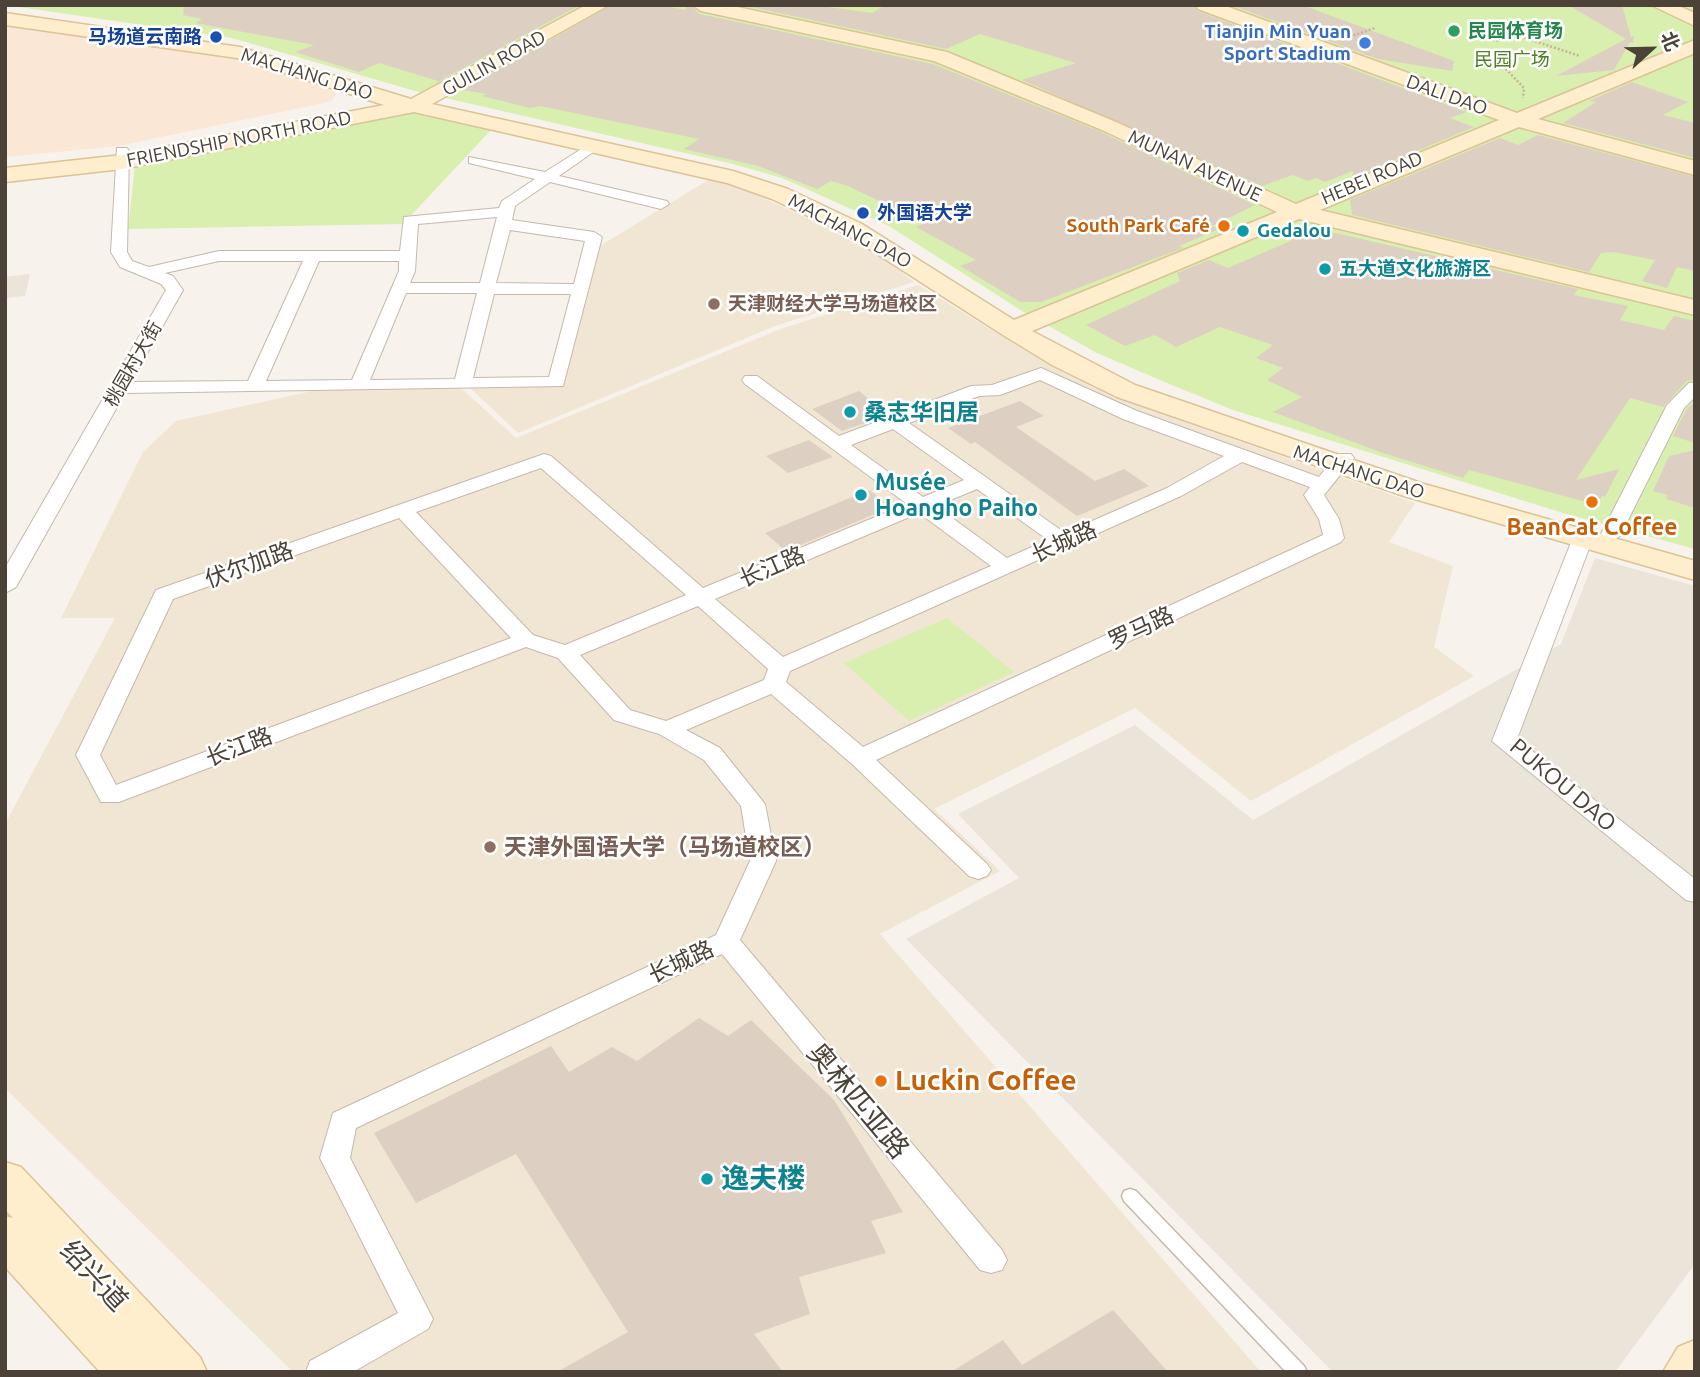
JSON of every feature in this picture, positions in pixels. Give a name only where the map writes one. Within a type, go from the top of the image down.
[{"type":"main road","name":"GUILIN ROAD","points":[[410,102],[600,5]]},
{"type":"main road","name":"MUNAN AVENUE","points":[[701,5],[940,57],[1109,126],[1294,211],[1695,308]]},
{"type":"main road","name":"DALI DAO","points":[[1205,5],[1695,169]]},
{"type":"main road","points":[[1660,5],[1695,20]]},
{"type":"main road","name":"MACHANG DAO","points":[[5,13],[228,44],[410,102],[757,176],[855,219],[898,242],[1062,359],[1126,391],[1335,469],[1584,534],[1695,571]]},
{"type":"main road","name":"MACHANG DAO","points":[[5,19],[220,48],[410,102],[703,170],[780,194],[881,244],[1017,328]]},
{"type":"main road","name":"HEBEI ROAD","points":[[1017,328],[1294,211],[1513,108],[1695,46]]},
{"type":"main road","points":[[322,114],[349,104],[354,96],[344,83]]},
{"type":"main road","name":"FRIENDSHIP NORTH ROAD","points":[[5,165],[122,157],[322,114],[410,102]]},
{"type":"main road","name":"FRIENDSHIP NORTH ROAD","points":[[5,175],[122,157],[410,102]]},
{"type":"main road","name":"MACHANG DAO","points":[[1584,534],[1610,536],[1695,560]]},
{"type":"main road","name":"绍兴道","points":[[5,1180],[183,1372]]},
{"type":"main road","name":"绍兴道","points":[[5,1235],[131,1372]]},
{"type":"main road","points":[[1687,1372],[1695,1362]]},
{"type":"street","points":[[463,384],[508,204],[594,145]]},
{"type":"street","name":"桃园村大街","points":[[5,587],[175,290],[167,280],[126,264],[119,252],[122,157]]},
{"type":"street","points":[[474,160],[661,204]]},
{"type":"street","points":[[119,388],[557,382],[594,237],[505,218],[410,220],[407,271],[359,384]]},
{"type":"street","points":[[150,272],[219,256],[408,256]]},
{"type":"street","points":[[254,387],[313,256]]},
{"type":"street","points":[[400,288],[581,289]]},
{"type":"street","points":[[838,443],[977,390],[994,391],[1041,373],[1130,415],[1240,455],[1335,469]]},
{"type":"street","points":[[751,380],[1006,568]]},
{"type":"street","points":[[1610,536],[1676,405],[1695,387]]},
{"type":"street","points":[[894,421],[1064,542]]},
{"type":"street","name":"长城路","points":[[667,729],[1006,568],[1174,492],[1240,455]]},
{"type":"street","name":"伏尔加路","points":[[110,796],[88,755],[164,596],[544,460],[700,597]]},
{"type":"street","name":"罗马路","points":[[860,758],[1334,538],[1329,519],[1314,495],[1335,469]]},
{"type":"street","name":"长江路","points":[[566,653],[979,481]]},
{"type":"street","points":[[402,510],[525,640],[566,653],[622,715],[667,729]]},
{"type":"street","name":"PUKOU DAO","points":[[1584,534],[1504,741],[1695,893]]},
{"type":"street","points":[[700,597],[860,758],[978,870]]},
{"type":"street","name":"长江路","points":[[110,796],[525,640]]},
{"type":"street","name":"长城路","points":[[322,1372],[417,1318],[335,1158],[343,1121],[726,941],[763,860],[753,804],[712,754],[667,729]]},
{"type":"street","name":"奥林匹亚路","points":[[726,941],[991,1261]]},
{"type":"lane","points":[[1130,1196],[1298,1372]]},
{"type":"path","points":[[1485,37],[1496,41],[1532,28],[1523,25]]},
{"type":"path","points":[[1516,34],[1580,56]]},
{"type":"path","points":[[1503,66],[1524,88],[1513,108]]},
{"type":"path","points":[[1513,108],[1533,98]]},
{"type":"shaded area","points":[[5,24],[210,52],[332,88],[337,93],[331,101],[319,104],[118,146],[5,157]]},
{"type":"shaded area","name":"天津财经大学马场道校区","points":[[710,179],[744,189],[816,222],[886,260],[914,282],[775,326],[518,433],[470,388],[563,386],[598,247]]},
{"type":"shaded area","points":[[30,274],[25,296],[5,298],[5,277]]},
{"type":"shaded area","name":"天津外国语大学（马场道校区）","points":[[918,285],[1049,365],[1118,399],[1415,503],[1389,542],[1453,566],[1434,647],[1474,676],[1251,801],[1135,708],[934,809],[1000,871],[880,934],[1261,1372],[293,1372],[5,1088],[5,824],[115,618],[61,618],[143,452],[176,421],[326,388],[461,388],[516,438],[778,330]]},
{"type":"shaded area","points":[[1595,558],[1695,586],[1695,1264],[1615,1372],[1333,1372],[906,939],[1019,878],[958,814],[1135,725],[1253,820],[1561,644]]},
{"type":"green space","name":"五大道文化旅游区","points":[[5,5],[1695,5],[1695,549],[1563,513],[1233,410],[1097,353],[1022,311],[889,226],[782,178],[733,164],[415,91],[232,38]]},
{"type":"green space","points":[[411,111],[491,130],[403,224],[128,229],[135,165]]},
{"type":"green space","points":[[947,618],[1014,672],[909,721],[844,663]]},
{"type":"building","points":[[184,5],[580,5],[434,84],[438,81],[379,63],[359,72],[295,52],[314,45],[195,23],[202,19],[183,15]]},
{"type":"building","points":[[612,5],[659,5],[686,10],[686,5],[689,5],[700,14],[933,64],[1101,132],[1255,205],[1212,226],[1219,229],[1179,246],[1183,248],[1041,302],[1020,302],[960,266],[976,260],[916,227],[925,223],[848,186],[831,181],[817,189],[758,166],[684,149],[699,139],[540,106],[530,108],[482,96],[487,94],[462,90]]},
{"type":"building","points":[[742,5],[813,5],[873,13],[885,5],[1194,5],[1197,11],[1467,112],[1450,118],[1474,127],[1352,178],[1353,171],[1325,182],[1316,178],[1308,181],[1293,175],[1262,186],[1022,80],[1076,63],[980,34],[946,49]]},
{"type":"building","points":[[1231,5],[1302,5],[1454,61],[1452,71],[1378,59]]},
{"type":"building","points":[[1568,5],[1622,5],[1631,37],[1634,36],[1633,43],[1630,42],[1614,70],[1556,76],[1626,39]]},
{"type":"building","points":[[1632,82],[1688,102],[1663,115],[1695,123],[1695,158],[1563,123],[1596,102],[1589,101]]},
{"type":"building","points":[[1538,135],[1695,177],[1695,271],[1677,267],[1667,288],[1642,281],[1655,260],[1614,252],[1601,253],[1589,272],[1352,215],[1350,200],[1500,138],[1518,145]]},
{"type":"building","points":[[1318,229],[1578,289],[1574,295],[1628,306],[1620,320],[1664,330],[1674,316],[1695,321],[1695,379],[1687,381],[1663,407],[1630,398],[1576,480],[1619,469],[1605,497],[1602,496],[1597,505],[1469,470],[1463,478],[1380,452],[1273,412],[1302,397],[1267,380],[1283,368],[1256,358],[1273,345],[1220,327],[1176,347],[1155,335],[1125,346],[1086,325],[1180,281],[1177,273],[1209,260],[1228,268]]},
{"type":"building","name":"桑志华旧居","points":[[859,391],[888,415],[842,431],[812,409]]},
{"type":"building","points":[[1020,401],[1044,416],[1016,427],[1095,481],[1124,469],[1149,486],[1077,516],[975,442],[971,444],[948,428]]},
{"type":"building","points":[[1695,401],[1695,443],[1673,436],[1686,410]]},
{"type":"building","points":[[809,440],[833,457],[788,473],[766,456]]},
{"type":"building","points":[[1695,450],[1695,508],[1666,499],[1668,495],[1653,491],[1669,456]]},
{"type":"building","points":[[869,490],[892,507],[786,551],[765,533]]},
{"type":"building","name":"逸夫楼","points":[[699,1018],[728,1036],[751,1020],[834,1100],[903,1212],[871,1221],[886,1253],[799,1277],[810,1314],[754,1334],[783,1372],[557,1372],[628,1332],[516,1154],[416,1203],[374,1133],[551,1046],[569,1072],[612,1047],[637,1061]]},
{"type":"building","points":[[1113,1310],[1168,1372],[951,1372],[1003,1340],[1022,1365]]},
{"type":"place","name":"民园体育场","points":[[1454,31]]},
{"type":"place","name":"马场道云南路","points":[[216,37]]},
{"type":"place","name":"Tianjin Min Yuan Sport Stadium","points":[[1365,43]]},
{"type":"place","name":"外国语大学","points":[[863,213]]},
{"type":"place","name":"South Park Café","points":[[1224,226]]},
{"type":"place","name":"Gedalou","points":[[1243,231]]},
{"type":"place","name":"五大道文化旅游区","points":[[1325,269]]},
{"type":"place","name":"天津财经大学马场道校区","points":[[714,304]]},
{"type":"place","name":"桑志华旧居","points":[[850,412]]},
{"type":"place","name":"Musée Hoangho Paiho","points":[[861,495]]},
{"type":"place","name":"BeanCat Coffee","points":[[1592,502]]},
{"type":"place","name":"天津外国语大学（马场道校区）","points":[[490,847]]},
{"type":"place","name":"Luckin Coffee","points":[[881,1081]]},
{"type":"place","name":"逸夫楼","points":[[707,1179]]},
{"type":"park label","name":"民园广场","points":[[1512,60]]}]
